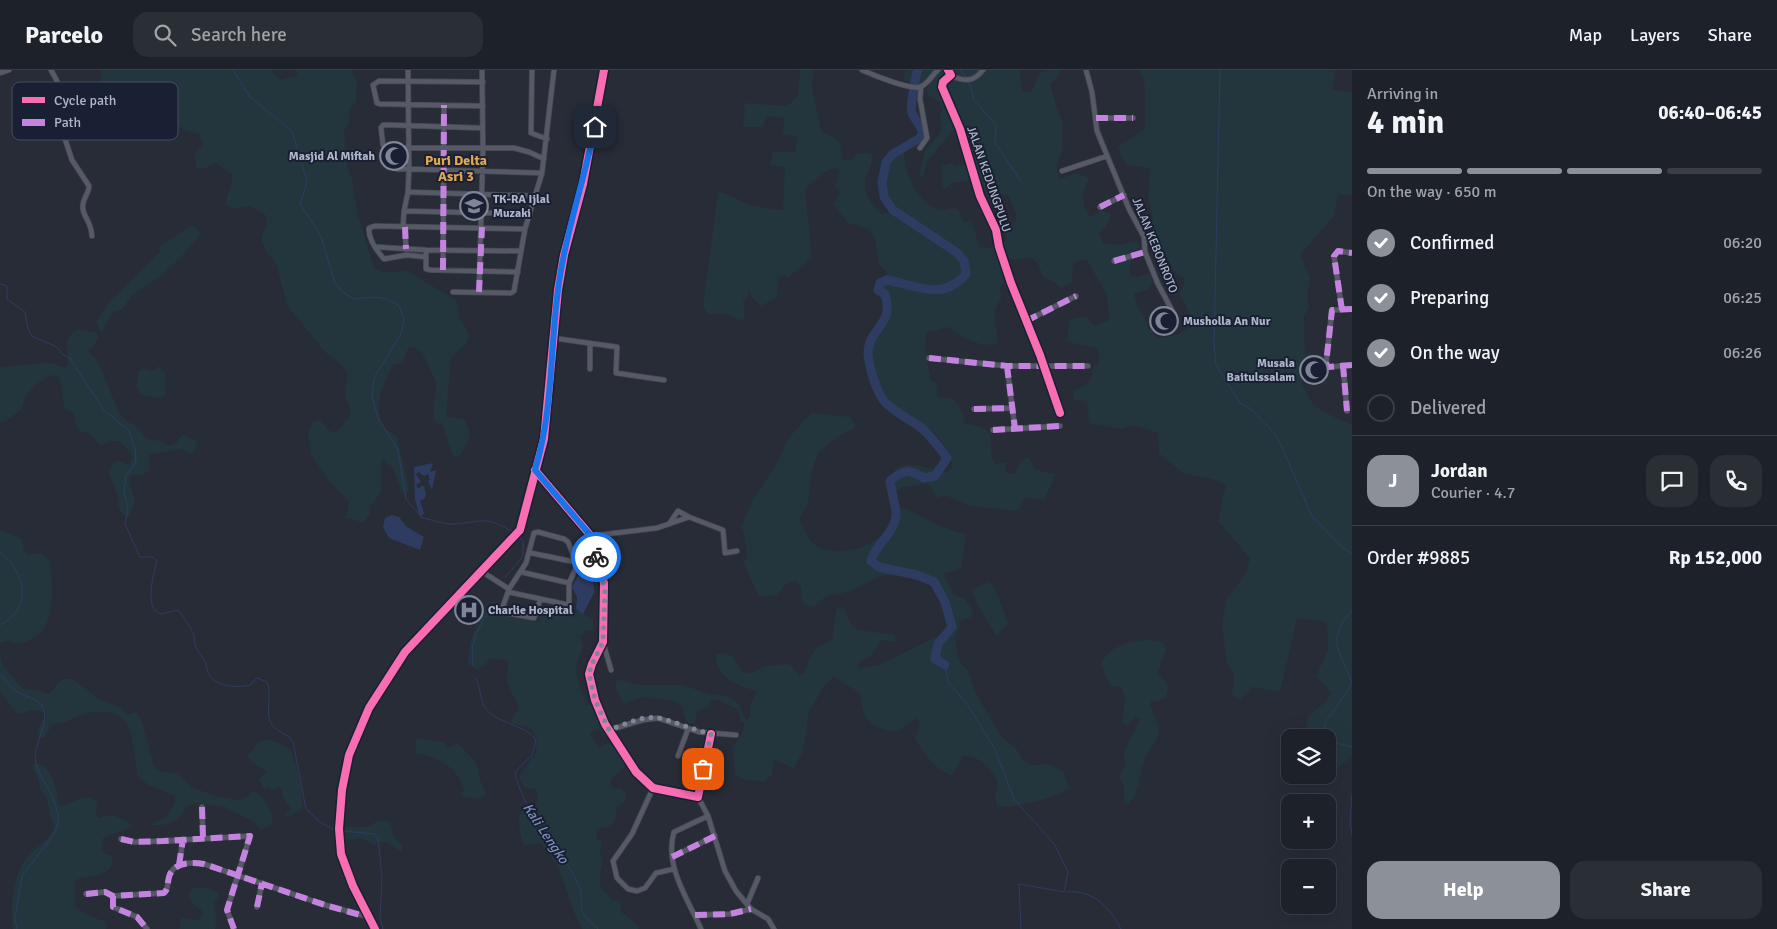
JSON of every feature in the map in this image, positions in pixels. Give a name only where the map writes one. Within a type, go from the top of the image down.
[{"type":"street","points":[[0,73],[9,70]]},
{"type":"street","points":[[51,70],[57,82]]},
{"type":"street","points":[[406,249],[404,211],[408,192],[409,169],[408,70]]},
{"type":"street","points":[[479,292],[483,171],[482,70]]},
{"type":"street","points":[[532,70],[531,134],[547,139]]},
{"type":"street","points":[[453,292],[513,292],[525,229],[542,173],[554,70]]},
{"type":"street","points":[[375,929],[346,870],[341,854],[339,830],[342,790],[349,755],[369,708],[405,652],[520,530],[544,439],[553,338],[564,255],[583,184],[604,70]]},
{"type":"street","points":[[862,70],[908,86],[919,87],[938,70]]},
{"type":"street","name":"JALAN KEDUNGPULU","points":[[948,70],[950,76],[945,79],[942,86],[960,128],[978,188],[996,230],[1010,283],[1044,366],[1060,413]]},
{"type":"street","points":[[950,76],[966,81],[972,79],[983,70]]},
{"type":"street","name":"JALAN KEBONROTO","points":[[1086,70],[1097,131],[1144,237],[1145,252],[1174,314]]},
{"type":"street","points":[[482,82],[379,81],[373,85],[376,103],[483,106]]},
{"type":"street","points":[[919,87],[927,138],[920,148]]},
{"type":"street","points":[[443,270],[444,105]]},
{"type":"street","points":[[1096,118],[1133,118]]},
{"type":"street","points":[[482,128],[383,125],[381,128],[385,147],[483,150],[514,148],[544,159]]},
{"type":"street","points":[[65,140],[72,160],[89,186],[82,208],[90,224],[92,236]]},
{"type":"street","points":[[1062,171],[1107,156]]},
{"type":"street","points":[[397,169],[542,173]]},
{"type":"street","points":[[408,192],[536,196]]},
{"type":"street","points":[[1100,207],[1124,195]]},
{"type":"street","points":[[404,211],[530,214]]},
{"type":"street","points":[[426,257],[406,255],[387,259],[381,257],[377,247],[368,235],[369,227],[525,229]]},
{"type":"street","points":[[377,247],[426,250],[521,250]]},
{"type":"street","points":[[426,250],[426,269],[518,272]]},
{"type":"street","points":[[1342,310],[1334,256],[1340,251],[1352,252]]},
{"type":"street","points":[[1114,262],[1145,252]]},
{"type":"street","points":[[1026,321],[1076,296]]},
{"type":"street","points":[[1352,310],[1332,310],[1326,364],[1328,367],[1352,365]]},
{"type":"street","points":[[553,338],[617,346],[616,373],[664,380]]},
{"type":"street","points":[[590,344],[590,368]]},
{"type":"street","points":[[929,358],[1007,366],[1088,366]]},
{"type":"street","points":[[1344,365],[1347,411]]},
{"type":"street","points":[[1007,366],[1015,429]]},
{"type":"street","points":[[974,409],[1012,408]]},
{"type":"street","points":[[993,430],[1060,426]]},
{"type":"street","points":[[535,470],[591,536],[604,583],[603,642],[611,670]]},
{"type":"street","points":[[668,524],[678,511],[723,530],[725,552],[737,551]]},
{"type":"street","points":[[591,536],[668,524],[689,517]]},
{"type":"street","points":[[481,571],[507,590],[540,600],[569,604],[569,583],[576,568],[568,542],[538,532],[534,533],[531,553],[507,590],[502,610],[503,614],[534,618],[540,600]]},
{"type":"street","points":[[531,553],[575,562]]},
{"type":"street","points":[[520,572],[569,583]]},
{"type":"street","points":[[603,642],[589,674],[595,700],[609,730],[636,772],[653,788],[698,797]]},
{"type":"street","points":[[609,730],[651,718],[658,718],[688,729],[711,734],[736,735]]},
{"type":"street","points":[[678,756],[688,729]]},
{"type":"street","points":[[711,734],[698,797],[708,816],[725,871],[749,906],[768,919],[774,929]]},
{"type":"street","points":[[653,788],[632,834],[614,858],[613,870],[624,886],[637,891],[645,888],[656,873],[674,869]]},
{"type":"street","points":[[202,807],[203,838]]},
{"type":"street","points":[[701,929],[674,869],[672,857],[674,832],[708,816]]},
{"type":"street","points":[[121,839],[139,842],[250,836],[227,910],[234,929]]},
{"type":"street","points":[[672,857],[715,836]]},
{"type":"street","points":[[179,865],[183,839]]},
{"type":"street","points":[[86,894],[105,892],[113,896],[164,893],[167,889],[170,874],[179,865],[192,862],[204,864],[370,918]]},
{"type":"street","points":[[695,915],[730,914],[749,906],[758,878]]},
{"type":"street","points":[[257,907],[262,883]]},
{"type":"street","points":[[113,896],[113,907],[137,917],[147,929]]},
{"type":"shaded area","points":[[101,70],[272,70],[280,80],[298,76],[296,70],[352,70],[357,83],[356,102],[349,107],[349,123],[344,131],[346,163],[352,179],[357,212],[374,268],[383,272],[407,271],[456,300],[460,319],[468,333],[468,341],[451,358],[446,416],[464,419],[469,430],[468,443],[458,457],[453,456],[442,423],[437,424],[433,416],[436,382],[422,352],[414,347],[410,347],[407,350],[403,363],[393,365],[380,395],[379,404],[381,420],[385,428],[397,437],[409,489],[406,493],[401,491],[394,469],[383,459],[381,460],[381,492],[370,507],[370,514],[363,523],[346,519],[349,502],[331,483],[311,455],[308,433],[312,422],[320,420],[328,430],[336,433],[350,416],[350,407],[345,396],[348,374],[339,362],[326,353],[287,305],[276,263],[266,252],[262,241],[267,224],[265,214],[249,206],[233,209],[225,205],[233,175],[216,163],[204,169],[196,168],[195,153],[204,144],[199,134],[186,131],[178,126],[178,82],[100,82]]},
{"type":"shaded area","points":[[800,70],[814,70],[813,92],[821,133],[839,141],[843,160],[852,160],[857,153],[871,154],[872,162],[865,180],[865,188],[870,201],[882,214],[891,212],[893,206],[885,191],[884,176],[889,162],[900,150],[904,152],[906,168],[912,185],[922,199],[928,205],[938,210],[958,209],[964,223],[971,220],[980,248],[988,248],[1007,240],[1003,227],[1015,222],[1017,217],[1008,194],[990,198],[987,196],[960,122],[927,162],[923,177],[919,175],[925,151],[941,132],[940,115],[942,110],[939,101],[927,95],[927,88],[936,74],[921,84],[903,81],[906,70],[1020,70],[1022,91],[1032,92],[1040,73],[1047,70],[1061,70],[1059,76],[1050,84],[1058,112],[1063,121],[1062,149],[1057,165],[1060,179],[1076,173],[1090,178],[1083,197],[1087,212],[1090,217],[1102,210],[1111,214],[1106,227],[1099,233],[1103,243],[1121,245],[1137,241],[1141,248],[1130,252],[1132,261],[1129,270],[1131,275],[1136,277],[1150,273],[1153,282],[1147,290],[1134,294],[1149,330],[1152,330],[1156,338],[1182,332],[1190,327],[1190,318],[1187,307],[1180,296],[1185,279],[1176,274],[1149,225],[1153,216],[1148,196],[1150,168],[1126,165],[1118,147],[1145,129],[1145,85],[1139,70],[1335,70],[1332,90],[1352,92],[1352,196],[1339,194],[1333,217],[1300,255],[1310,279],[1307,296],[1309,308],[1304,316],[1305,364],[1299,371],[1306,393],[1316,407],[1352,425],[1352,756],[1339,767],[1336,767],[1336,729],[1306,729],[1308,717],[1332,693],[1316,676],[1328,650],[1327,622],[1297,618],[1280,692],[1253,687],[1240,699],[1232,696],[1234,675],[1227,664],[1222,625],[1227,598],[1246,573],[1250,558],[1218,521],[1227,485],[1212,479],[1183,473],[1159,453],[1158,433],[1133,425],[1122,429],[1090,423],[1087,401],[1074,400],[1074,391],[1090,382],[1093,367],[1099,363],[1098,348],[1067,342],[1069,320],[1087,316],[1094,326],[1109,320],[1107,295],[1086,259],[1073,263],[1072,283],[1061,288],[1055,282],[1044,278],[1037,262],[1031,258],[1009,260],[1002,267],[1005,280],[1000,286],[1001,300],[995,310],[997,344],[977,343],[948,327],[926,333],[927,362],[931,381],[936,383],[938,397],[954,399],[963,412],[964,423],[981,427],[990,433],[992,459],[996,464],[1005,462],[1006,473],[1015,474],[1021,461],[1029,457],[1035,470],[1056,474],[1044,500],[1024,497],[1019,511],[971,506],[945,495],[937,498],[928,483],[903,487],[896,491],[890,490],[891,478],[895,470],[901,466],[918,466],[948,472],[953,467],[945,447],[937,435],[925,427],[908,423],[898,417],[884,403],[875,385],[868,349],[871,337],[884,309],[877,284],[888,273],[879,265],[874,235],[866,228],[848,223],[833,204],[840,192],[835,186],[840,172],[836,167],[823,173],[805,189],[812,257],[788,278],[785,275],[779,277],[777,297],[761,306],[753,299],[749,291],[747,298],[743,300],[745,314],[743,321],[725,314],[708,314],[703,307],[718,192],[752,206],[783,210],[785,167],[770,165],[773,152],[795,152],[797,137],[783,134],[784,118],[766,116],[763,127],[743,127],[745,110],[743,103],[787,106],[798,96]]},
{"type":"shaded area","points":[[953,162],[953,166],[966,164],[970,180],[953,183],[944,190],[941,179],[942,166]]},
{"type":"shaded area","points":[[192,225],[196,227],[200,235],[181,257],[162,275],[132,295],[122,310],[112,312],[103,331],[100,331],[97,321],[111,300],[160,252],[159,247]]},
{"type":"shaded area","points":[[78,329],[96,333],[98,337],[95,345],[88,350],[98,362],[120,415],[124,419],[139,429],[146,439],[162,441],[169,446],[175,444],[183,434],[197,442],[196,449],[191,454],[182,449],[149,454],[150,470],[141,476],[132,475],[129,478],[135,502],[129,517],[120,510],[115,487],[109,473],[114,462],[118,461],[129,465],[133,457],[120,441],[112,441],[100,445],[89,433],[80,432],[76,425],[74,412],[66,410],[64,407],[60,378],[50,375],[35,385],[25,397],[22,409],[3,423],[0,422],[0,368],[49,363],[67,367],[66,343],[71,334]]},
{"type":"shaded area","points":[[159,366],[165,374],[165,395],[161,398],[141,395],[137,387],[138,371],[144,369],[152,371]]},
{"type":"shaded area","points":[[811,413],[851,417],[855,425],[853,430],[843,433],[819,452],[812,469],[808,504],[799,518],[810,539],[815,545],[833,551],[845,551],[868,545],[887,533],[893,523],[894,510],[902,507],[941,526],[966,534],[961,569],[944,574],[954,595],[964,598],[973,612],[971,617],[959,621],[960,626],[955,639],[959,661],[968,671],[976,694],[1001,736],[1018,751],[1022,759],[1032,765],[1047,764],[1064,771],[1069,789],[1034,802],[997,807],[995,796],[998,781],[984,763],[969,756],[963,756],[952,775],[946,773],[935,765],[915,739],[920,724],[917,718],[896,732],[880,728],[865,716],[860,693],[834,677],[824,686],[809,712],[803,751],[794,768],[774,760],[772,775],[764,782],[743,779],[735,774],[733,746],[740,738],[745,722],[740,721],[739,710],[716,699],[710,701],[708,707],[697,712],[695,723],[689,723],[685,718],[682,706],[673,701],[642,697],[623,704],[615,687],[617,679],[638,685],[683,685],[709,694],[728,696],[739,704],[746,721],[750,717],[750,706],[757,691],[736,684],[724,675],[717,663],[716,655],[730,655],[743,672],[753,673],[764,666],[786,664],[791,665],[799,675],[803,675],[810,657],[816,649],[832,640],[836,609],[844,608],[851,624],[858,630],[897,635],[893,642],[881,640],[871,656],[860,661],[858,665],[861,668],[879,665],[946,632],[948,625],[943,604],[929,583],[917,577],[883,575],[848,592],[826,596],[814,607],[803,604],[801,586],[795,580],[784,585],[777,595],[759,597],[743,562],[748,557],[742,526],[751,503],[776,465],[788,439]]},
{"type":"shaded area","points":[[0,530],[22,539],[24,552],[28,555],[42,553],[50,562],[52,599],[47,623],[41,632],[31,639],[18,643],[4,641],[0,644]]},
{"type":"shaded area","points":[[988,582],[994,587],[1008,623],[997,636],[978,605],[972,589]]},
{"type":"shaded area","points":[[493,601],[500,603],[496,614],[538,622],[542,612],[572,617],[575,615],[576,609],[593,620],[594,630],[587,630],[580,636],[583,648],[576,671],[586,705],[593,704],[608,734],[604,736],[598,729],[590,734],[599,748],[612,743],[627,763],[610,782],[613,789],[621,788],[626,794],[625,802],[617,807],[614,822],[608,827],[596,829],[597,840],[602,842],[600,852],[603,862],[600,886],[612,900],[620,901],[621,912],[636,923],[639,929],[582,929],[555,862],[540,843],[524,846],[519,828],[519,817],[523,810],[535,806],[538,800],[538,792],[535,789],[525,788],[519,777],[536,752],[537,739],[531,728],[510,723],[519,708],[507,682],[508,660],[491,659],[478,670],[468,664],[468,655],[475,630]]},
{"type":"shaded area","points":[[1145,640],[1163,641],[1166,649],[1157,674],[1165,682],[1168,690],[1165,698],[1157,702],[1152,700],[1150,705],[1158,723],[1159,733],[1143,764],[1136,792],[1128,804],[1124,803],[1124,788],[1119,776],[1125,766],[1124,756],[1128,742],[1140,719],[1135,716],[1127,726],[1122,722],[1125,696],[1121,687],[1110,685],[1101,664],[1109,653],[1119,646]]},
{"type":"shaded area","points":[[0,655],[3,666],[23,689],[36,690],[48,694],[60,681],[72,679],[101,700],[119,707],[127,715],[137,712],[141,719],[154,767],[160,772],[177,773],[191,787],[219,797],[238,800],[247,797],[253,791],[261,796],[267,804],[272,824],[261,830],[252,821],[224,806],[193,804],[188,806],[179,818],[172,823],[150,825],[171,811],[175,796],[141,780],[137,774],[134,748],[128,725],[123,719],[108,712],[91,713],[54,724],[44,738],[38,737],[38,729],[46,717],[46,712],[33,710],[17,714],[0,691]]},
{"type":"shaded area","points":[[417,738],[443,742],[448,748],[458,743],[477,764],[479,777],[486,794],[480,798],[463,797],[460,794],[464,791],[462,783],[446,764],[416,753],[415,741]]},
{"type":"shaded area","points":[[266,739],[280,744],[291,751],[299,781],[302,799],[301,809],[283,817],[291,809],[284,799],[281,787],[272,790],[269,787],[265,790],[259,780],[267,772],[253,763],[247,756],[258,743]]},
{"type":"shaded area","points":[[35,763],[46,768],[50,773],[59,804],[62,806],[84,798],[93,799],[97,802],[96,815],[99,818],[114,815],[134,826],[103,838],[101,849],[104,853],[112,856],[112,863],[106,872],[75,880],[75,906],[85,914],[106,922],[106,929],[13,929],[14,890],[19,870],[29,855],[47,839],[55,826],[51,819],[47,798],[41,791],[38,778],[32,766]]},
{"type":"shaded area","points":[[379,820],[390,822],[393,835],[403,847],[401,852],[388,842],[377,842],[374,845],[362,838],[337,841],[338,827],[367,827]]},
{"type":"shaded area","points":[[192,888],[207,888],[217,892],[219,896],[213,903],[216,918],[215,929],[179,929],[181,918],[197,920],[202,917],[202,911],[190,899],[189,895]]},
{"type":"water","points":[[433,463],[430,472],[436,470],[432,490],[428,481],[430,480],[428,474],[424,476],[419,472],[416,474],[421,482],[416,485],[418,489],[423,485],[426,493],[425,498],[420,501],[424,513],[420,517],[415,500],[414,467]]},
{"type":"water","points":[[392,515],[399,517],[407,527],[424,537],[420,550],[389,538],[383,527],[385,518]]},
{"type":"water","points":[[582,568],[593,571],[594,593],[583,614],[576,609],[577,597],[572,587]]},
{"type":"waterway","name":"Kali Lengko","points":[[233,70],[250,97],[292,131],[307,181],[300,204],[321,236],[334,280],[341,291],[354,299],[373,297],[387,299],[399,306],[404,320],[401,334],[374,378],[372,396],[378,418],[398,450],[406,499],[419,514]]},
{"type":"waterway","points":[[918,70],[913,92],[912,113],[923,134],[920,138],[893,154],[886,162],[882,182],[884,197],[893,210],[956,252],[964,261],[966,274],[957,283],[938,290],[918,288],[887,280],[880,283],[878,290],[885,294],[887,313],[869,345],[868,354],[871,372],[884,401],[896,412],[923,429],[947,458],[935,476],[924,478],[914,473],[903,472],[890,481],[896,513],[895,522],[871,561],[879,567],[917,575],[934,582],[945,602],[952,627],[938,644],[935,659],[945,665]]},
{"type":"waterway","points":[[960,70],[967,78]]},
{"type":"waterway","points":[[1220,70],[1214,344],[1216,365],[1240,403],[1251,409],[1277,436],[1312,516],[1344,549],[1352,553]]},
{"type":"waterway","points":[[969,82],[974,100],[996,125],[995,143],[1021,181]]},
{"type":"waterway","points":[[0,284],[7,286],[7,299],[25,312],[28,329],[32,336],[57,347],[62,354],[70,358],[103,409],[129,431],[135,448],[136,462],[126,476],[124,491],[128,509],[125,524],[140,557],[153,557],[157,561],[151,590],[152,605],[161,614],[178,610],[180,612],[193,634],[195,646],[205,661],[207,670],[213,680],[228,686],[250,685],[257,678],[267,682],[270,721],[274,728],[293,742],[306,809],[320,822],[336,831]]},
{"type":"waterway","name":"Kali Lengko","points":[[421,517],[452,524],[486,521],[498,524],[515,533]]},
{"type":"waterway","name":"Kali Lengko","points":[[505,578],[523,556],[523,541],[518,535]]},
{"type":"waterway","points":[[0,552],[16,570],[22,590],[22,600],[18,609],[11,618],[0,625]]},
{"type":"waterway","name":"Kali Lengko","points":[[473,665],[474,639],[494,605]]},
{"type":"waterway","points":[[1325,729],[1325,723],[1352,684],[1337,646],[1339,631],[1352,610]]},
{"type":"waterway","points":[[945,665],[948,682],[967,704],[995,749],[1014,799],[1055,845],[1068,872],[1064,892],[1019,884],[1021,929]]},
{"type":"waterway","points":[[0,674],[16,691],[34,699],[42,706],[44,713],[43,728],[35,759],[53,799],[58,816],[54,834],[22,876],[15,918],[17,929]]},
{"type":"waterway","name":"Kali Lengko","points":[[476,678],[484,705],[489,712],[495,717],[525,730],[536,740],[532,755],[515,772],[520,788],[535,818],[573,874],[580,889],[584,915],[598,929]]},
{"type":"waterway","points":[[1336,743],[1352,747]]},
{"type":"waterway","points":[[1352,794],[1350,823],[1352,835]]},
{"type":"waterway","points":[[343,831],[374,834],[378,837],[382,877],[380,918],[383,929]]},
{"type":"waterway","points":[[1066,892],[1084,893],[1099,901],[1106,907],[1121,929]]},
{"type":"marked path","points":[[443,270],[444,105]]},
{"type":"marked path","points":[[1096,118],[1133,118]]},
{"type":"marked path","points":[[1100,207],[1124,195]]},
{"type":"marked path","points":[[405,227],[406,249]]},
{"type":"marked path","points":[[479,292],[482,227]]},
{"type":"marked path","points":[[1342,310],[1334,256],[1338,251],[1352,253]]},
{"type":"marked path","points":[[1114,261],[1145,252]]},
{"type":"marked path","points":[[1026,321],[1076,296]]},
{"type":"marked path","points":[[1352,309],[1332,310],[1326,364],[1328,367],[1352,365]]},
{"type":"marked path","points":[[929,358],[1007,366],[1088,366]]},
{"type":"marked path","points":[[1343,365],[1347,411]]},
{"type":"marked path","points":[[1007,366],[1015,429]]},
{"type":"marked path","points":[[974,409],[1011,408]]},
{"type":"marked path","points":[[993,430],[1060,426]]},
{"type":"marked path","points":[[202,807],[203,838]]},
{"type":"marked path","points":[[121,839],[134,842],[250,836],[227,910],[234,929]]},
{"type":"marked path","points":[[672,857],[715,836]]},
{"type":"marked path","points":[[179,865],[183,839]]},
{"type":"marked path","points":[[86,894],[105,892],[113,896],[164,893],[174,868],[183,864],[199,863],[325,905],[371,918]]},
{"type":"marked path","points":[[257,907],[262,883]]},
{"type":"marked path","points":[[113,896],[113,907],[137,917],[147,929]]},
{"type":"marked path","points":[[695,915],[730,914],[751,909]]},
{"type":"cycle path","points":[[375,929],[353,886],[341,854],[339,829],[342,790],[349,755],[369,708],[405,652],[520,530],[544,439],[558,290],[564,255],[583,184],[604,70]]},
{"type":"cycle path","points":[[948,70],[951,75],[943,82],[942,87],[960,129],[980,196],[996,230],[999,247],[1011,283],[1040,355],[1060,413]]},
{"type":"cycle path","points":[[535,470],[591,536],[604,583],[603,642],[589,674],[595,700],[605,724],[636,772],[653,788],[698,797],[711,734]]},
{"type":"way so far","points":[[596,557],[605,589],[603,642],[589,674],[595,700],[605,724],[609,730],[651,718],[658,718],[688,729],[711,734],[703,769]]},
{"type":"place","name":"Masjid Al Miftah","points":[[394,156]]},
{"type":"place","name":"TK-RA Ijlal Muzaki","points":[[474,206]]},
{"type":"place","name":"Musholla An Nur","points":[[1164,321]]},
{"type":"place","name":"Musala Baitulssalam","points":[[1314,370]]},
{"type":"place","name":"Charlie Hospital","points":[[469,610]]},
{"type":"district","name":"Puri Delta Asri 3","points":[[456,168]]},
{"type":"route","points":[[595,127],[583,184],[564,255],[558,290],[544,439],[535,470],[591,536],[596,557]]}]
